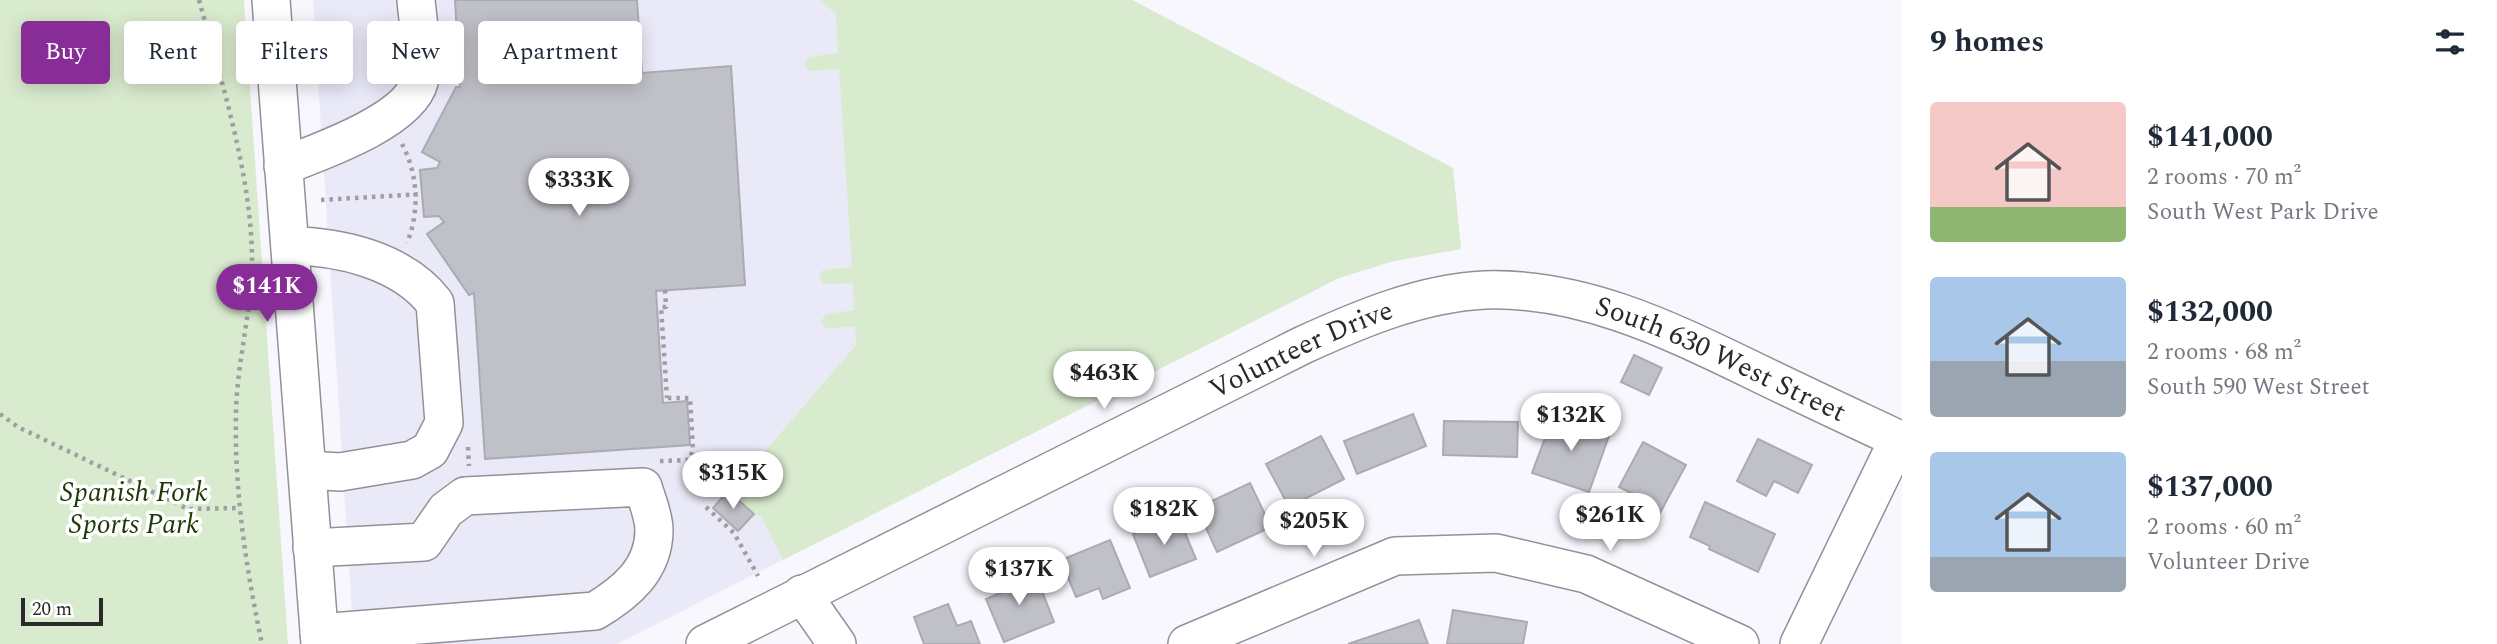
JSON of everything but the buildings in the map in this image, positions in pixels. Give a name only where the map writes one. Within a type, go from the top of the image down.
[{"type":"street","points":[[271,0],[308,470],[312,548],[319,639],[595,611],[626,592],[642,573],[654,530],[643,487],[630,487],[465,496],[446,510],[424,542],[312,548]]},
{"type":"street","points":[[283,166],[363,133],[406,103],[416,91],[421,64],[416,0]]},
{"type":"street","points":[[290,246],[324,246],[354,254],[423,288],[435,303],[444,423],[430,450],[412,460],[340,472],[308,470]]},
{"type":"street","name":"Volunteer Drive","points":[[705,644],[1362,318],[1424,299],[1483,290],[1534,291]]},
{"type":"street","name":"South 630 West Street","points":[[1534,291],[1588,303],[1650,322],[1900,440]]},
{"type":"street","points":[[1799,644],[1900,440]]},
{"type":"street","points":[[1187,644],[1251,632],[1395,556],[1496,553],[1586,574],[1740,644]]},
{"type":"street","points":[[802,594],[837,644]]},
{"type":"path","points":[[199,0],[239,162],[252,260],[236,414],[239,508],[250,587],[262,644]]},
{"type":"path","points":[[396,134],[413,165],[415,223],[402,254]]},
{"type":"path","points":[[321,200],[422,194]]},
{"type":"path","points":[[665,290],[666,307],[661,307],[665,398],[690,398],[693,450],[689,460]]},
{"type":"path","points":[[0,414],[18,427],[188,509],[239,508]]},
{"type":"path","points":[[706,508],[743,544],[758,576]]},
{"type":"shaded area","points":[[313,0],[1132,0],[1453,168],[1461,249],[1394,261],[1339,278],[617,644],[354,644],[318,84],[353,84],[353,21],[314,21]]},
{"type":"green space","name":"Spanish Fork Sports Park","points":[[0,0],[244,0],[245,21],[236,21],[236,84],[250,84],[288,644],[0,644]]},
{"type":"green space","points":[[820,0],[1132,0],[1453,168],[1461,249],[1394,261],[1339,278],[783,560],[761,516],[754,514],[730,492],[856,345],[855,327],[826,328],[821,321],[826,314],[854,310],[853,283],[824,284],[819,277],[823,270],[852,267],[839,69],[809,71],[805,64],[809,57],[838,53],[836,14]]}]
